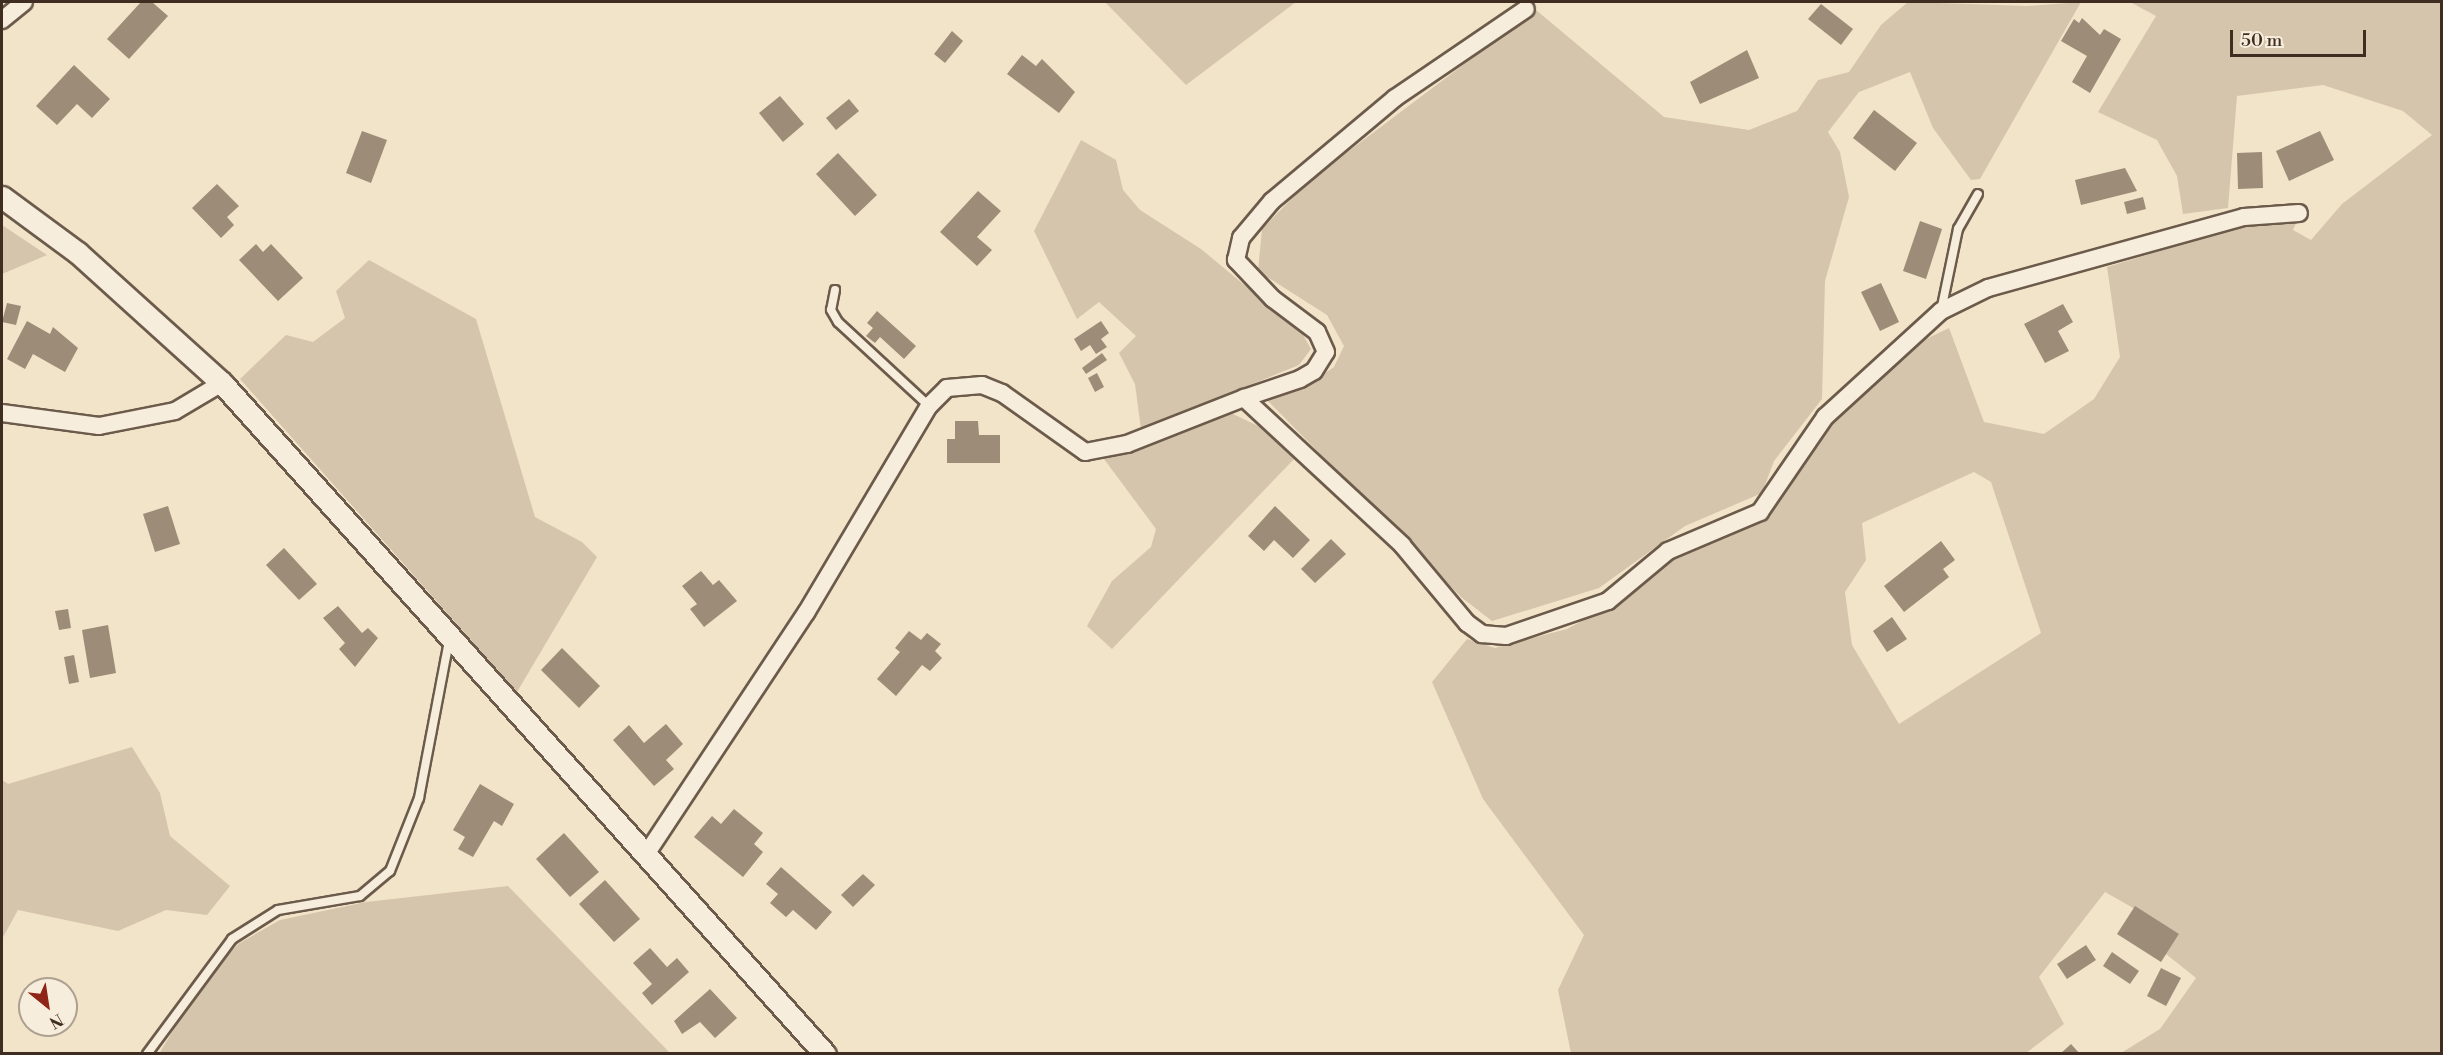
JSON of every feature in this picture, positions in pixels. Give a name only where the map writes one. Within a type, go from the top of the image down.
[{"type":"street","points":[[2,20],[24,2]]},
{"type":"street","points":[[647,853],[806,613],[929,406],[947,388],[982,385],[1085,452],[1098,452],[1307,375],[1326,352],[1317,332],[1236,260],[1241,238],[1272,201],[1395,98],[1526,9]]},
{"type":"street","points":[[2,197],[78,253],[222,383],[825,1053]]},
{"type":"street","points":[[1244,399],[1402,545],[1467,623],[1482,634],[1506,636],[1608,601],[1668,551],[1760,512],[1825,417],[1941,311],[1988,288],[2244,217],[2299,213]]},
{"type":"street","points":[[2,412],[99,426],[175,411],[222,383]]},
{"type":"lane","points":[[1941,311],[1958,229],[1978,194]]},
{"type":"lane","points":[[835,290],[831,310],[838,322],[929,406]]},
{"type":"lane","points":[[147,1053],[232,939],[278,910],[360,896],[390,871],[419,798],[450,634]]},
{"type":"shaded area","points":[[1105,2],[1296,2],[1186,85]]},
{"type":"shaded area","points":[[1908,2],[2027,6],[2081,2],[1980,179],[1971,180],[1933,128],[1910,72],[1859,92],[1828,132],[1840,152],[1849,197],[1825,281],[1822,399],[1774,461],[1762,493],[1685,526],[1599,588],[1492,621],[1461,597],[1267,400],[1304,387],[1334,367],[1344,346],[1327,315],[1258,271],[1262,229],[1309,181],[1536,10],[1664,117],[1749,130],[1797,111],[1818,80],[1849,72],[1881,25]]},
{"type":"shaded area","points":[[2130,2],[2441,2],[2441,1053],[2121,1053],[2160,1029],[2196,978],[2166,954],[2179,934],[2105,892],[2039,977],[2064,1024],[2026,1053],[1571,1053],[1558,990],[1584,935],[1483,799],[1432,682],[1467,639],[1495,648],[1567,629],[1608,607],[1680,550],[1758,519],[1839,413],[1924,340],[1949,328],[1984,422],[2044,434],[2094,399],[2120,357],[2107,267],[2246,225],[2296,223],[2293,230],[2311,240],[2342,204],[2432,135],[2403,111],[2323,85],[2237,96],[2228,208],[2183,214],[2177,176],[2157,140],[2098,112],[2156,16]],"holes":[[[1974,472],[1991,482],[2041,633],[1899,724],[1852,645],[1845,592],[1866,560],[1862,523]]]},
{"type":"shaded area","points":[[1081,140],[1116,160],[1123,190],[1140,210],[1201,249],[1302,333],[1311,349],[1299,365],[1141,429],[1135,384],[1119,353],[1136,336],[1099,302],[1077,319],[1034,231]]},
{"type":"shaded area","points":[[2,225],[47,255],[2,274]]},
{"type":"shaded area","points":[[369,260],[476,319],[535,517],[582,542],[597,557],[517,692],[240,379],[286,335],[313,342],[345,318],[336,291]]},
{"type":"shaded area","points":[[1227,411],[1260,427],[1294,459],[1112,649],[1087,626],[1112,581],[1151,547],[1156,529],[1104,459]]},
{"type":"shaded area","points":[[132,747],[160,793],[170,836],[230,886],[207,915],[166,910],[118,931],[18,910],[2,939],[2,780],[8,784]]},
{"type":"shaded area","points":[[508,886],[670,1053],[159,1054],[204,978],[238,944],[280,920],[366,902]]},
{"type":"building","points":[[141,2],[152,2],[168,16],[129,59],[107,39]]},
{"type":"building","points":[[1821,4],[1853,29],[1841,45],[1808,19]]},
{"type":"building","points":[[2082,18],[2100,35],[2104,29],[2121,39],[2090,93],[2072,82],[2087,56],[2061,41],[2074,19],[2079,23]]},
{"type":"building","points":[[952,31],[963,41],[945,63],[934,54]]},
{"type":"building","points":[[1747,50],[1759,78],[1700,104],[1690,82]]},
{"type":"building","points":[[1022,55],[1036,66],[1042,59],[1075,92],[1059,113],[1007,74]]},
{"type":"building","points":[[74,65],[110,99],[92,118],[77,104],[57,125],[36,106]]},
{"type":"building","points":[[780,96],[804,124],[783,142],[759,113]]},
{"type":"building","points":[[849,99],[859,111],[836,130],[826,118]]},
{"type":"building","points":[[1874,110],[1917,143],[1895,171],[1853,138]]},
{"type":"building","points":[[362,131],[387,140],[371,183],[346,173]]},
{"type":"building","points":[[2320,131],[2334,160],[2289,181],[2276,151]]},
{"type":"building","points":[[2262,152],[2263,188],[2238,189],[2237,153]]},
{"type":"building","points":[[838,153],[877,195],[855,216],[816,174]]},
{"type":"building","points":[[2125,168],[2137,191],[2081,205],[2075,180]]},
{"type":"building","points":[[217,184],[239,206],[227,217],[234,225],[221,238],[192,208]]},
{"type":"building","points":[[978,191],[1001,211],[977,237],[992,250],[977,266],[940,232]]},
{"type":"building","points":[[2143,197],[2146,209],[2127,214],[2124,202]]},
{"type":"building","points":[[1920,221],[1942,229],[1926,279],[1903,271]]},
{"type":"building","points":[[256,244],[263,252],[271,244],[303,278],[278,301],[239,260]]},
{"type":"building","points":[[1881,283],[1899,322],[1880,331],[1861,292]]},
{"type":"building","points":[[7,303],[21,306],[16,325],[2,322]]},
{"type":"building","points":[[2063,304],[2073,322],[2058,331],[2069,351],[2045,363],[2024,324]]},
{"type":"building","points":[[877,311],[916,346],[904,359],[880,337],[875,343],[866,336],[873,328],[867,323]]},
{"type":"building","points":[[27,321],[50,334],[53,327],[78,348],[65,372],[33,354],[25,369],[7,359]]},
{"type":"building","points":[[1101,321],[1109,333],[1101,339],[1107,347],[1096,354],[1090,345],[1081,351],[1074,339]]},
{"type":"building","points":[[1102,353],[1107,360],[1086,374],[1082,368]]},
{"type":"building","points":[[1097,373],[1104,387],[1095,392],[1088,378]]},
{"type":"building","points":[[955,421],[978,421],[979,435],[1000,435],[1000,463],[947,463],[947,439],[955,439]]},
{"type":"building","points":[[168,506],[180,544],[155,552],[143,514]]},
{"type":"building","points":[[1275,506],[1310,540],[1293,558],[1274,540],[1264,551],[1248,536]]},
{"type":"building","points":[[1331,539],[1346,554],[1315,583],[1301,569]]},
{"type":"building","points":[[1941,541],[1955,560],[1943,569],[1949,577],[1904,612],[1884,586]]},
{"type":"building","points":[[284,548],[317,584],[299,600],[266,565]]},
{"type":"building","points":[[701,571],[713,585],[719,580],[737,601],[704,627],[690,609],[697,604],[682,586]]},
{"type":"building","points":[[338,606],[362,633],[368,628],[378,638],[355,667],[339,649],[345,643],[323,618]]},
{"type":"building","points":[[68,609],[71,628],[59,630],[55,611]]},
{"type":"building","points":[[1892,617],[1907,639],[1887,652],[1873,631]]},
{"type":"building","points":[[108,625],[116,673],[90,678],[82,630]]},
{"type":"building","points":[[909,631],[921,640],[927,633],[941,644],[935,651],[942,658],[930,671],[922,665],[896,696],[877,679],[900,652],[895,648]]},
{"type":"building","points":[[562,648],[600,686],[579,708],[541,670]]},
{"type":"building","points":[[74,655],[79,682],[69,684],[64,657]]},
{"type":"building","points":[[666,724],[683,744],[666,760],[674,769],[654,786],[613,740],[629,725],[644,743]]},
{"type":"building","points":[[480,784],[514,804],[502,826],[494,821],[473,857],[458,849],[465,837],[453,830]]},
{"type":"building","points":[[734,809],[763,833],[754,844],[763,852],[743,877],[694,837],[712,816],[721,824]]},
{"type":"building","points":[[564,833],[599,872],[570,897],[536,859]]},
{"type":"building","points":[[781,867],[832,912],[816,930],[793,910],[786,917],[770,903],[778,894],[766,884]]},
{"type":"building","points":[[863,874],[875,885],[853,907],[841,895]]},
{"type":"building","points":[[605,880],[640,919],[614,942],[579,904]]},
{"type":"building","points":[[2135,906],[2179,934],[2161,962],[2117,934]]},
{"type":"building","points":[[2086,945],[2096,960],[2067,979],[2057,964]]},
{"type":"building","points":[[650,948],[667,967],[677,958],[689,972],[652,1005],[642,993],[652,984],[633,963]]},
{"type":"building","points":[[2112,952],[2139,971],[2130,984],[2103,966]]},
{"type":"building","points":[[2161,968],[2181,978],[2166,1006],[2147,996]]},
{"type":"building","points":[[710,989],[737,1018],[715,1038],[700,1022],[682,1034],[674,1021]]},
{"type":"building","points":[[2071,1044],[2080,1054],[2060,1054]]}]
